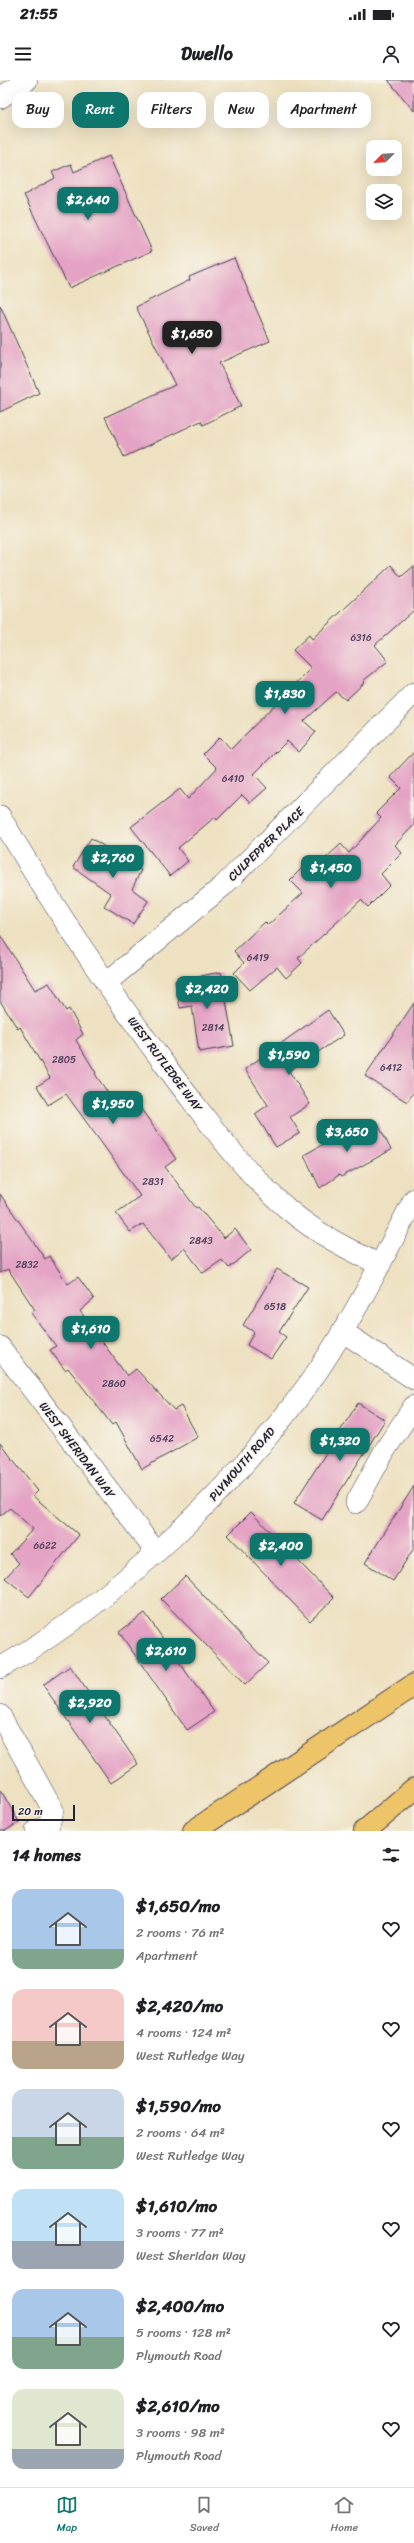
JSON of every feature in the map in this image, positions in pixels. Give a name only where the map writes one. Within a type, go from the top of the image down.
[{"type":"highway","points":[[194,1831],[414,1685]]},
{"type":"highway","points":[[365,1831],[414,1789]]},
{"type":"street","points":[[0,98],[27,80]]},
{"type":"street","name":"CULPEPPER PLACE","points":[[106,983],[223,886],[414,693]]},
{"type":"street","name":"WEST RUTLEDGE WAY","points":[[0,816],[30,867],[106,983],[199,1110],[267,1190],[289,1210],[323,1236],[380,1265]]},
{"type":"street","name":"PLYMOUTH ROAD","points":[[0,1668],[79,1616],[156,1552],[211,1500],[280,1420],[318,1369],[380,1265],[414,1199]]},
{"type":"street","points":[[342,1331],[414,1379]]},
{"type":"street","name":"WEST SHERIDAN WAY","points":[[0,1347],[156,1552]]},
{"type":"street","points":[[356,1503],[385,1450],[414,1406]]},
{"type":"street","points":[[0,1715],[53,1810],[49,1825],[36,1831]]},
{"type":"building","points":[[388,80],[414,80],[414,111]]},
{"type":"building","points":[[109,156],[152,251],[69,288],[24,195],[55,178],[52,172],[71,164],[74,172]]},
{"type":"building","points":[[234,258],[270,341],[219,363],[241,406],[203,425],[201,421],[124,457],[105,417],[175,385],[136,307],[190,280],[189,277]]},
{"type":"building","points":[[0,305],[39,393],[0,412]]},
{"type":"building","points":[[391,565],[401,577],[414,566],[414,610],[375,645],[388,661],[363,681],[365,682],[346,700],[336,692],[304,721],[316,732],[299,752],[287,741],[254,774],[267,788],[250,803],[242,795],[217,820],[215,817],[178,848],[188,861],[170,876],[131,827],[180,789],[188,799],[217,768],[203,754],[220,737],[231,749],[311,668],[293,650],[309,635],[312,639]]},
{"type":"building","points":[[414,752],[414,825],[395,845],[402,853],[381,874],[390,885],[368,907],[361,900],[298,958],[302,963],[286,978],[277,967],[250,990],[234,973],[244,963],[234,951],[265,922],[268,925],[303,893],[290,880],[307,863],[314,869],[341,844],[349,853],[381,818],[376,813],[401,788],[390,777]]},
{"type":"building","points":[[91,838],[141,870],[132,889],[148,901],[133,924],[104,906],[111,894],[73,867]]},
{"type":"building","points":[[0,935],[35,990],[49,983],[66,1011],[69,1009],[83,1034],[76,1040],[96,1073],[95,1074],[123,1115],[137,1103],[176,1159],[165,1167],[196,1208],[198,1207],[224,1238],[235,1229],[251,1250],[229,1268],[222,1260],[203,1273],[184,1248],[171,1259],[143,1224],[130,1232],[116,1213],[140,1196],[66,1094],[48,1105],[37,1086],[50,1078],[20,1027],[18,1029],[0,1001]]},
{"type":"building","points":[[221,972],[234,1046],[199,1052],[192,1006],[180,1008],[175,981]]},
{"type":"building","points":[[414,1003],[414,1092],[407,1102],[365,1076]]},
{"type":"building","points":[[328,1010],[344,1035],[289,1071],[310,1104],[290,1117],[300,1133],[276,1147],[255,1114],[268,1105],[245,1069]]},
{"type":"building","points":[[377,1122],[391,1150],[341,1177],[339,1175],[320,1188],[304,1155],[357,1125],[360,1132]]},
{"type":"building","points":[[0,1194],[45,1259],[49,1256],[68,1284],[78,1277],[94,1299],[80,1311],[127,1376],[136,1369],[174,1410],[181,1406],[198,1437],[142,1469],[116,1422],[112,1425],[68,1368],[65,1370],[50,1350],[56,1346],[31,1313],[35,1310],[8,1269],[0,1273]]},
{"type":"building","points":[[277,1269],[308,1287],[279,1332],[286,1337],[271,1359],[247,1345],[254,1332],[243,1325]]},
{"type":"building","points":[[358,1403],[385,1420],[322,1520],[294,1503]]},
{"type":"building","points":[[0,1443],[38,1491],[33,1496],[79,1535],[29,1597],[5,1578],[19,1563],[10,1554],[33,1529],[10,1508],[0,1516]]},
{"type":"building","points":[[414,1486],[414,1548],[393,1581],[365,1563]]},
{"type":"building","points":[[251,1512],[334,1598],[310,1621],[228,1535]]},
{"type":"building","points":[[185,1576],[268,1663],[245,1685],[161,1599]]},
{"type":"building","points":[[145,1613],[214,1712],[187,1730],[119,1632]]},
{"type":"building","points":[[70,1666],[138,1764],[111,1783],[43,1685]]},
{"type":"building","points":[[0,1789],[19,1822],[5,1831],[0,1831]]}]
